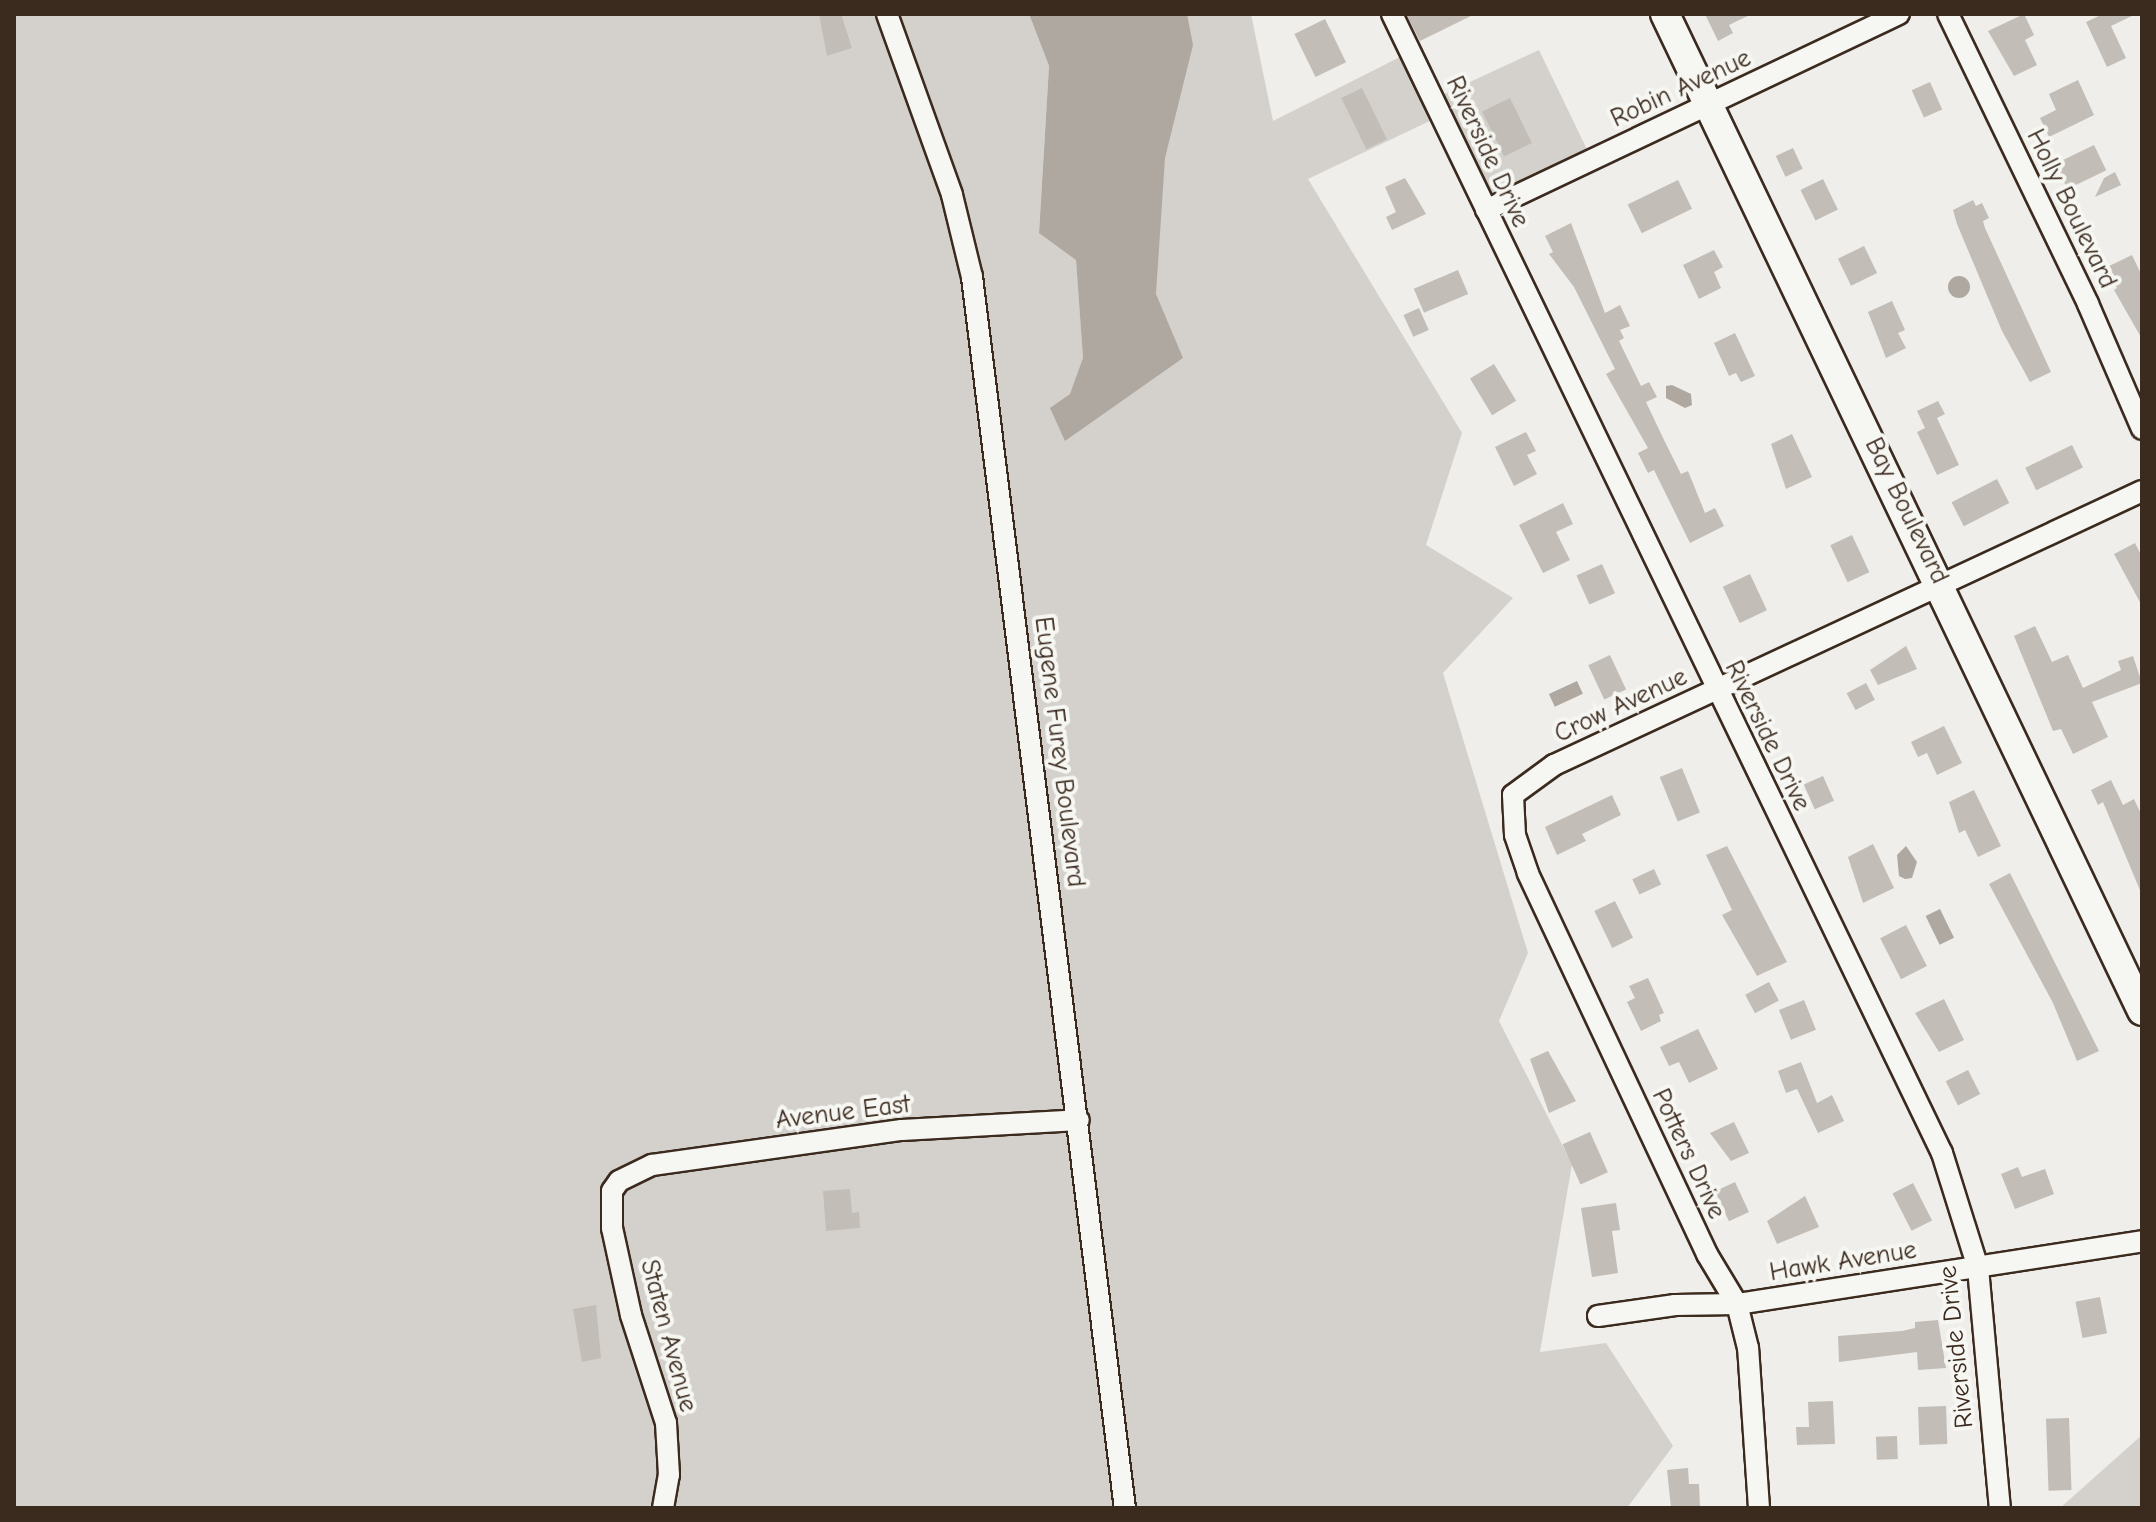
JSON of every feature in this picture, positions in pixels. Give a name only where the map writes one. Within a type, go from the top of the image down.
[{"type":"street","name":"Eugene Furey Boulevard","points":[[887,14],[952,195],[972,277],[1125,1508]]},
{"type":"street","name":"Riverside Drive","points":[[1392,14],[1942,1153],[1978,1268],[2000,1508]]},
{"type":"street","name":"Bay Boulevard","points":[[1665,14],[1943,587],[2142,1011]]},
{"type":"street","name":"Robin Avenue","points":[[1486,210],[1899,14]]},
{"type":"street","name":"Holly Boulevard","points":[[1948,14],[2088,304],[2142,429]]},
{"type":"street","name":"Crow Avenue","points":[[1515,835],[1510,804],[1521,786],[1554,765],[1943,587],[2142,491]]},
{"type":"street","name":"Potters Drive","points":[[1515,835],[1528,873],[1693,1226],[1737,1304],[1748,1348],[1759,1508]]},
{"type":"street","name":"Avenue East","points":[[619,1181],[652,1165],[902,1130],[1079,1120]]},
{"type":"street","name":"Staten Avenue","points":[[619,1181],[612,1191],[612,1228],[631,1315],[666,1423],[669,1475],[663,1508]]},
{"type":"street","name":"Hawk Avenue","points":[[1598,1316],[1675,1305],[1737,1304],[2142,1241]]},
{"type":"shaded area","points":[[14,14],[1029,14],[1049,66],[1039,232],[1076,259],[1085,384],[1066,441],[1155,292],[1175,14],[1251,14],[1273,121],[1406,54],[1427,102],[1539,50],[1595,166],[1481,214],[1436,118],[1308,179],[1462,433],[1426,545],[1513,598],[1443,673],[1528,953],[1499,1021],[1572,1164],[1540,1352],[1606,1343],[1673,1446],[1627,1508],[14,1508]]},
{"type":"shaded area","points":[[1029,14],[1187,14],[1193,45],[1165,158],[1156,294],[1183,358],[1065,441],[1050,408],[1070,394],[1083,358],[1076,260],[1039,233],[1049,66]]},
{"type":"shaded area","points":[[1955,276],[1963,276],[1970,287],[1963,298],[1955,298],[1948,291],[1948,283]]},
{"type":"shaded area","points":[[1672,385],[1691,394],[1692,405],[1685,408],[1666,398],[1666,386]]},
{"type":"shaded area","points":[[1577,681],[1583,694],[1555,707],[1549,694]]},
{"type":"shaded area","points":[[1906,846],[1917,862],[1912,878],[1905,879],[1899,876],[1897,855]]},
{"type":"shaded area","points":[[1940,909],[1954,938],[1940,945],[1926,916]]},
{"type":"shaded area","points":[[2142,1435],[2142,1508],[2060,1508]]},
{"type":"building","points":[[819,14],[841,14],[852,48],[827,56]]},
{"type":"building","points":[[1406,14],[1475,14],[1420,41]]},
{"type":"building","points":[[1705,14],[1752,14],[1729,25],[1733,33],[1718,41]]},
{"type":"building","points":[[2024,14],[2034,35],[2025,40],[2037,65],[2014,76],[1988,31]]},
{"type":"building","points":[[2103,14],[2136,14],[2111,26],[2126,58],[2107,67],[2086,22]]},
{"type":"building","points":[[1325,19],[1346,62],[1315,77],[1294,34]]},
{"type":"building","points":[[2078,80],[2094,115],[2049,137],[2040,118],[2056,110],[2049,94]]},
{"type":"building","points":[[1930,82],[1942,109],[1924,118],[1912,90]]},
{"type":"building","points":[[1362,88],[1387,139],[1366,149],[1341,98]]},
{"type":"building","points":[[1510,98],[1532,143],[1504,157],[1482,112]]},
{"type":"building","points":[[2094,145],[2106,170],[2068,189],[2055,164]]},
{"type":"building","points":[[1793,148],[1803,169],[1786,177],[1776,156]]},
{"type":"building","points":[[2115,172],[2121,185],[2095,197],[2104,178]]},
{"type":"building","points":[[1405,178],[1426,214],[1392,230],[1386,217],[1396,212],[1385,187]]},
{"type":"building","points":[[1823,179],[1838,210],[1815,221],[1801,190]]},
{"type":"building","points":[[1678,180],[1692,209],[1642,233],[1628,205]]},
{"type":"building","points":[[1973,200],[1976,206],[1982,203],[1989,218],[1983,221],[1985,228],[2051,372],[2030,382],[2002,331],[1957,224],[1953,210]]},
{"type":"building","points":[[1571,223],[1605,313],[1620,305],[1630,326],[1620,330],[1624,338],[1619,341],[1641,386],[1649,382],[1657,397],[1646,402],[1681,474],[1688,471],[1705,513],[1715,508],[1724,526],[1690,543],[1654,470],[1648,473],[1638,453],[1648,448],[1606,374],[1615,369],[1574,287],[1549,254],[1553,252],[1545,236]]},
{"type":"building","points":[[1864,246],[1877,273],[1851,286],[1838,259]]},
{"type":"building","points":[[1714,250],[1723,267],[1714,272],[1721,288],[1699,299],[1683,265]]},
{"type":"building","points":[[2132,255],[2142,276],[2142,339],[2114,290],[2117,288],[2107,267]]},
{"type":"building","points":[[1458,270],[1468,294],[1424,313],[1414,289]]},
{"type":"building","points":[[1892,301],[1905,330],[1898,333],[1906,348],[1886,358],[1868,312]]},
{"type":"building","points":[[1419,308],[1429,330],[1413,337],[1403,315]]},
{"type":"building","points":[[1735,333],[1755,376],[1741,382],[1736,373],[1729,376],[1714,343]]},
{"type":"building","points":[[1494,364],[1516,401],[1492,415],[1470,378]]},
{"type":"building","points":[[1938,401],[1945,414],[1937,418],[1959,465],[1937,475],[1917,432],[1925,428],[1917,411]]},
{"type":"building","points":[[1526,432],[1536,451],[1527,455],[1537,474],[1514,486],[1495,447]]},
{"type":"building","points":[[1792,434],[1812,477],[1786,489],[1771,444]]},
{"type":"building","points":[[2072,445],[2083,467],[2036,490],[2025,468]]},
{"type":"building","points":[[1997,479],[2009,503],[1964,526],[1952,502]]},
{"type":"building","points":[[1563,503],[1573,524],[1556,532],[1570,560],[1543,573],[1519,525]]},
{"type":"building","points":[[1852,535],[1869,572],[1848,582],[1830,545]]},
{"type":"building","points":[[2135,543],[2142,557],[2142,606],[2114,554]]},
{"type":"building","points":[[1602,564],[1615,593],[1589,605],[1576,575]]},
{"type":"building","points":[[1750,574],[1767,610],[1740,623],[1723,587]]},
{"type":"building","points":[[2035,626],[2052,662],[2068,655],[2083,688],[2121,670],[2118,661],[2133,656],[2142,683],[2092,702],[2108,737],[2073,754],[2061,729],[2053,731],[2014,636]]},
{"type":"building","points":[[1906,646],[1917,669],[1878,685],[1870,670]]},
{"type":"building","points":[[1610,655],[1626,689],[1604,700],[1588,665]]},
{"type":"building","points":[[1866,683],[1875,700],[1855,710],[1847,693]]},
{"type":"building","points":[[1944,726],[1962,763],[1937,775],[1927,753],[1918,757],[1911,742]]},
{"type":"building","points":[[1682,768],[1700,813],[1678,821],[1660,777]]},
{"type":"building","points":[[1823,776],[1834,801],[1815,809],[1804,785]]},
{"type":"building","points":[[2111,780],[2123,805],[2134,799],[2142,816],[2142,895],[2103,802],[2098,805],[2091,790]]},
{"type":"building","points":[[1974,790],[2001,846],[1978,857],[1965,830],[1959,833],[1949,802]]},
{"type":"building","points":[[1612,795],[1621,815],[1582,834],[1586,841],[1557,855],[1545,827]]},
{"type":"building","points":[[1873,844],[1894,888],[1863,903],[1848,857]]},
{"type":"building","points":[[1727,846],[1787,962],[1757,976],[1722,915],[1732,910],[1706,855]]},
{"type":"building","points":[[1654,869],[1661,884],[1639,895],[1632,879]]},
{"type":"building","points":[[2010,873],[2099,1051],[2077,1061],[2053,1003],[1989,884]]},
{"type":"building","points":[[1615,901],[1633,938],[1612,948],[1594,911]]},
{"type":"building","points":[[1906,925],[1927,966],[1901,979],[1880,938]]},
{"type":"building","points":[[1648,978],[1664,1013],[1659,1015],[1661,1021],[1641,1031],[1627,1002],[1635,998],[1629,986]]},
{"type":"building","points":[[1769,982],[1779,1001],[1755,1013],[1745,995]]},
{"type":"building","points":[[1944,999],[1964,1040],[1939,1052],[1915,1013]]},
{"type":"building","points":[[1804,1000],[1816,1030],[1791,1040],[1779,1010]]},
{"type":"building","points":[[1698,1029],[1718,1069],[1689,1083],[1679,1062],[1669,1066],[1660,1047]]},
{"type":"building","points":[[1548,1051],[1576,1101],[1549,1113],[1530,1059]]},
{"type":"building","points":[[1801,1062],[1817,1103],[1832,1095],[1844,1121],[1818,1133],[1797,1089],[1786,1093],[1778,1071]]},
{"type":"building","points":[[1968,1070],[1980,1094],[1958,1105],[1946,1081]]},
{"type":"building","points":[[1734,1122],[1749,1153],[1731,1161],[1710,1133]]},
{"type":"building","points":[[1590,1132],[1608,1172],[1580,1184],[1563,1144]]},
{"type":"building","points":[[2018,1167],[2022,1177],[2045,1169],[2054,1194],[2015,1209],[2001,1174]]},
{"type":"building","points":[[1735,1182],[1749,1212],[1729,1221],[1715,1191]]},
{"type":"building","points":[[1913,1183],[1932,1220],[1912,1231],[1893,1193]]},
{"type":"building","points":[[850,1189],[852,1213],[859,1212],[860,1228],[826,1231],[823,1191]]},
{"type":"building","points":[[1805,1196],[1819,1227],[1777,1244],[1767,1221]]},
{"type":"building","points":[[1616,1203],[1620,1230],[1612,1231],[1618,1273],[1592,1277],[1581,1208]]},
{"type":"building","points":[[2100,1297],[2107,1333],[2083,1338],[2075,1302]]},
{"type":"building","points":[[596,1305],[601,1358],[582,1362],[573,1309]]},
{"type":"building","points":[[1938,1320],[1946,1368],[1918,1370],[1917,1352],[1839,1362],[1838,1336],[1902,1331],[1915,1328],[1915,1322]]},
{"type":"building","points":[[1833,1401],[1835,1444],[1797,1445],[1796,1427],[1809,1427],[1808,1402]]},
{"type":"building","points":[[1946,1406],[1947,1444],[1919,1445],[1918,1407]]},
{"type":"building","points":[[2069,1418],[2072,1490],[2049,1491],[2046,1419]]},
{"type":"building","points":[[1897,1436],[1898,1459],[1877,1460],[1876,1437]]},
{"type":"building","points":[[1688,1468],[1689,1484],[1699,1484],[1700,1507],[1671,1508],[1667,1470]]}]
